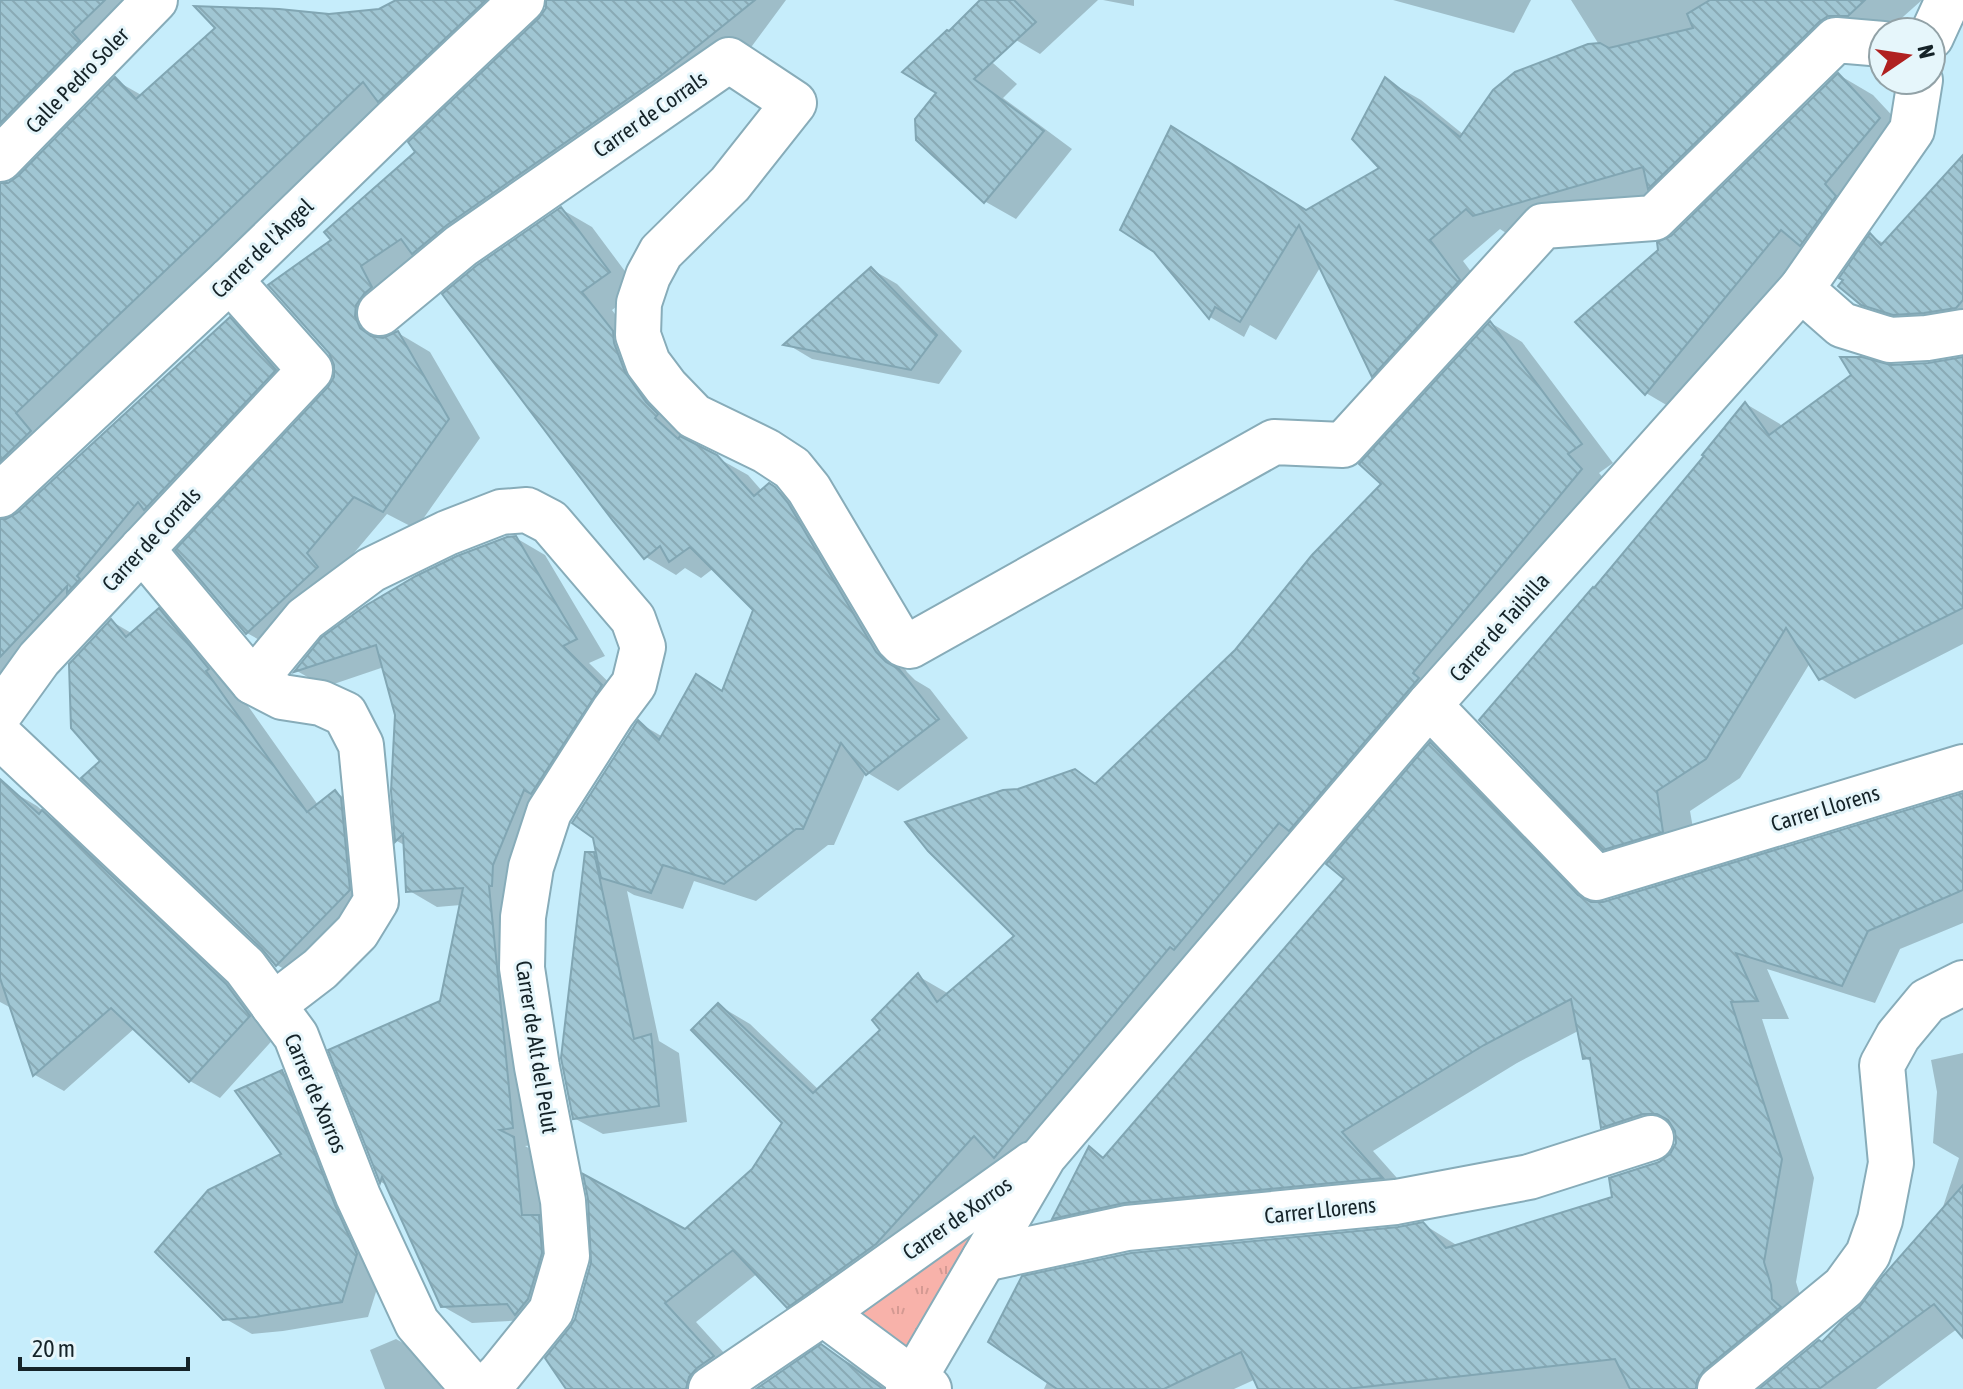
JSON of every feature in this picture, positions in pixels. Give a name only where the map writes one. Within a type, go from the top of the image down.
[{"type":"street","name":"Calle Pedro Soler","points":[[0,159],[155,0]]},
{"type":"street","name":"Carrer de l'Àngel","points":[[0,495],[522,0]]},
{"type":"street","name":"Carrer de Corrals","points":[[380,313],[461,246],[729,60],[794,103],[730,184],[661,252],[648,276],[639,303],[638,335],[648,363],[694,416],[766,451],[792,468],[809,489],[898,639],[910,646],[1274,442],[1343,445],[1543,226],[1654,218],[1836,40],[1867,43]]},
{"type":"street","name":"Carrer de Taibilla","points":[[1044,1156],[1429,705],[1801,289],[1912,130],[1917,96]]},
{"type":"street","name":"Carrer de Corrals","points":[[0,713],[39,659],[310,370],[230,280]]},
{"type":"street","points":[[1801,289],[1842,325],[1890,340],[1963,332]]},
{"type":"street","name":"Carrer de Alt del Pelut","points":[[253,682],[305,619],[371,570],[447,533],[501,512],[527,510],[550,522],[633,619],[643,647],[634,684],[549,812],[531,867],[523,917],[522,968],[563,1201],[567,1256],[551,1311],[485,1389]]},
{"type":"street","points":[[142,549],[253,682],[282,697],[321,703],[345,714],[361,745],[376,901],[357,932],[320,969],[273,1005]]},
{"type":"street","name":"Carrer Llorens","points":[[1429,705],[1596,878],[1963,767]]},
{"type":"street","name":"Carrer de Xorros","points":[[0,736],[245,967],[296,1036],[358,1196],[417,1323],[474,1389]]},
{"type":"street","points":[[1720,1389],[1844,1287],[1868,1254],[1880,1220],[1891,1163],[1882,1065],[1898,1036],[1927,1001],[1963,983]]},
{"type":"street","name":"Carrer Llorens","points":[[984,1259],[1127,1228],[1396,1202],[1529,1177],[1651,1138]]},
{"type":"street","points":[[823,1313],[916,1386],[1044,1156]]},
{"type":"street","name":"Carrer de Xorros","points":[[711,1389],[1044,1156]]},
{"type":"green space","points":[[1044,1156],[912,1379],[823,1313]]},
{"type":"building","points":[[0,0],[105,0],[72,32],[80,41],[0,123]]},
{"type":"building","points":[[396,0],[486,0],[378,102],[363,82],[16,413],[31,431],[0,461],[0,183],[8,183],[18,176],[115,77],[136,99],[215,28],[194,6],[329,14],[379,9]]},
{"type":"building","points":[[546,0],[755,0],[658,78],[447,225],[412,254],[401,239],[361,266],[372,287],[356,305],[355,316],[360,328],[371,336],[383,338],[398,331],[449,419],[383,512],[354,497],[307,553],[318,567],[246,634],[175,550],[334,377],[334,365],[329,353],[268,285],[331,240],[324,232],[415,152],[408,142],[539,18],[546,8]]},
{"type":"building","points":[[980,0],[1014,0],[1036,22],[974,79],[1044,131],[984,203],[916,140],[915,119],[936,93],[902,72]]},
{"type":"building","points":[[1710,0],[1865,0],[1848,16],[1828,16],[1819,22],[1648,189],[1643,167],[1473,216],[1466,209],[1430,240],[1460,280],[1372,377],[1299,225],[1240,322],[1215,307],[1209,319],[1154,252],[1120,230],[1171,126],[1306,210],[1379,168],[1352,139],[1385,77],[1460,137],[1493,90],[1515,72],[1588,44],[1600,43],[1609,48],[1693,28],[1687,14]]},
{"type":"building","points":[[1838,73],[1880,118],[1825,184],[1836,196],[1800,246],[1781,230],[1645,395],[1575,322],[1658,250],[1657,242],[1671,236]]},
{"type":"building","points":[[1963,155],[1963,300],[1956,308],[1893,315],[1861,305],[1838,286],[1843,280],[1839,278],[1870,233],[1881,245]]},
{"type":"building","points":[[561,207],[610,272],[582,292],[613,331],[614,343],[625,372],[658,414],[655,418],[678,439],[680,436],[717,455],[754,496],[769,483],[775,487],[788,503],[876,652],[899,669],[939,719],[866,775],[841,743],[803,829],[796,829],[724,884],[663,865],[651,893],[601,878],[593,838],[572,823],[638,720],[659,740],[696,674],[722,691],[753,610],[690,547],[669,562],[660,546],[644,559],[442,294],[476,266]]},
{"type":"building","points":[[871,267],[937,335],[911,370],[783,345]]},
{"type":"building","points":[[230,317],[276,370],[144,510],[138,502],[77,576],[80,579],[67,593],[67,586],[0,657],[0,519],[17,513]]},
{"type":"building","points":[[1490,321],[1582,444],[1568,454],[1582,469],[1413,673],[1419,678],[1289,831],[1279,823],[1174,950],[1170,947],[994,1158],[974,1136],[876,1244],[787,1308],[733,1250],[665,1303],[714,1356],[689,1377],[686,1389],[566,1389],[545,1358],[575,1319],[591,1263],[588,1199],[583,1174],[685,1229],[752,1169],[782,1123],[691,1030],[718,1003],[813,1093],[880,1030],[872,1020],[918,973],[937,1002],[1014,936],[928,851],[905,822],[1075,769],[1095,784],[1235,650],[1312,555],[1381,484],[1359,464]]},
{"type":"building","points":[[1840,357],[1862,357],[1891,365],[1963,357],[1963,608],[1819,680],[1786,628],[1706,759],[1657,791],[1663,832],[1603,850],[1479,720],[1594,588],[1745,402],[1769,435],[1851,375]]},
{"type":"building","points":[[516,536],[577,639],[563,646],[602,685],[531,794],[524,790],[493,865],[492,886],[489,886],[513,1128],[500,1130],[514,1137],[522,1215],[539,1215],[542,1253],[528,1299],[515,1315],[507,1304],[441,1307],[382,1177],[380,1183],[328,1050],[440,1001],[463,888],[406,892],[403,834],[395,842],[391,791],[395,715],[376,645],[294,672],[322,637],[365,606],[457,556]]},
{"type":"building","points":[[159,608],[209,669],[206,671],[307,812],[335,790],[341,798],[350,890],[276,966],[262,949],[81,778],[100,761],[71,728],[69,664],[111,619],[126,637]]},
{"type":"building","points":[[1430,742],[1578,895],[1591,902],[1603,902],[1963,793],[1963,890],[1868,931],[1842,986],[1736,953],[1758,1001],[1731,1002],[1782,1159],[1764,1262],[1772,1299],[1781,1307],[1704,1370],[1697,1380],[1696,1389],[1630,1389],[1615,1359],[1346,1389],[1258,1389],[1241,1352],[1164,1389],[1057,1389],[988,1342],[1022,1276],[1131,1253],[1423,1222],[1446,1248],[1612,1197],[1609,1178],[1659,1162],[1670,1154],[1676,1143],[1675,1131],[1668,1120],[1657,1114],[1643,1114],[1601,1128],[1590,1058],[1583,1059],[1571,999],[1484,1045],[1342,1132],[1383,1178],[1124,1203],[1052,1219],[1089,1146],[1103,1158],[1344,879],[1326,864]]},
{"type":"building","points":[[0,779],[39,814],[42,810],[226,984],[250,1016],[189,1082],[111,1008],[33,1076],[0,978]]},
{"type":"building","points":[[585,852],[594,852],[634,1039],[651,1034],[659,1106],[573,1119],[561,1058]]},
{"type":"building","points":[[282,1070],[357,1254],[342,1302],[223,1320],[155,1252],[208,1190],[281,1154],[235,1091]]},
{"type":"building","points":[[1963,1185],[1963,1338],[1934,1304],[1819,1389],[1759,1389],[1819,1340],[1822,1342],[1860,1306]]},
{"type":"building","points":[[821,1344],[883,1389],[756,1389]]}]
